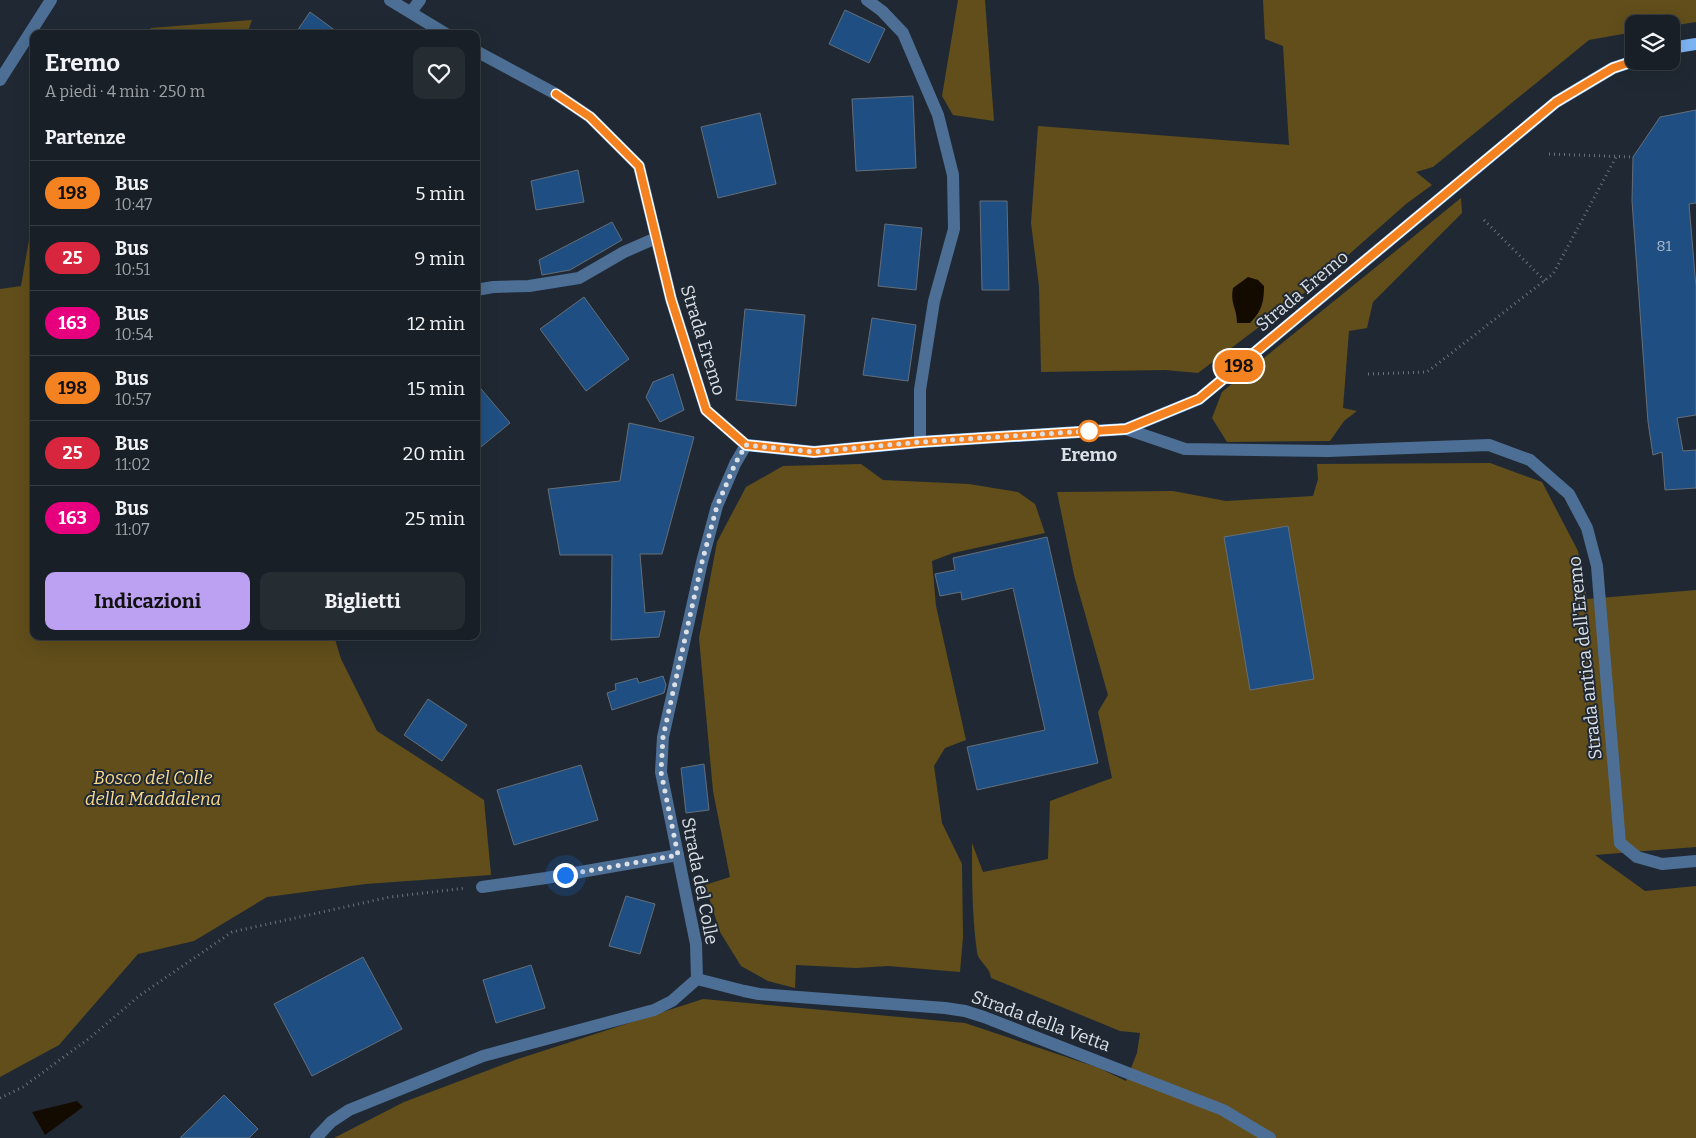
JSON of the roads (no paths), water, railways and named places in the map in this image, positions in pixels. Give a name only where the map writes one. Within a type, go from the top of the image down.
[{"type":"main road","points":[[1680,47],[1696,44]]},
{"type":"main road","name":"Strada Eremo","points":[[746,445],[814,452],[920,442],[1126,429],[1199,399],[1556,102],[1613,68],[1625,64]]},
{"type":"street","points":[[32,30],[51,0]]},
{"type":"street","points":[[390,0],[411,12],[430,30]]},
{"type":"street","points":[[411,12],[420,0]]},
{"type":"street","points":[[867,0],[882,11],[902,33],[938,115],[952,175],[954,229],[934,301],[920,390],[920,442]]},
{"type":"street","points":[[0,80],[30,33]]},
{"type":"street","name":"Strada Eremo","points":[[480,54],[556,94],[590,117],[639,166],[671,299],[706,410],[746,445]]},
{"type":"street","points":[[480,289],[529,286],[579,278],[624,252],[656,238]]},
{"type":"street","name":"Strada antica dell'Eremo","points":[[1126,429],[1185,449],[1328,450],[1489,444],[1530,460],[1569,494],[1587,528],[1596,566],[1620,843],[1637,857],[1662,864],[1696,862]]},
{"type":"street","name":"Strada del Colle","points":[[697,979],[696,944],[661,772],[663,737],[702,562],[717,506],[735,464],[746,445]]},
{"type":"street","points":[[482,887],[678,855]]},
{"type":"street","points":[[316,1138],[331,1122],[349,1110],[483,1056],[654,1010],[672,1001],[697,979]]},
{"type":"street","name":"Strada della Vetta","points":[[697,979],[759,994],[965,1011],[1223,1110],[1270,1138]]},
{"type":"place","name":"Eremo","points":[[1089,431]]},
{"type":"park label","name":"Bosco del Colle della Maddalena","points":[[153,788]]}]
